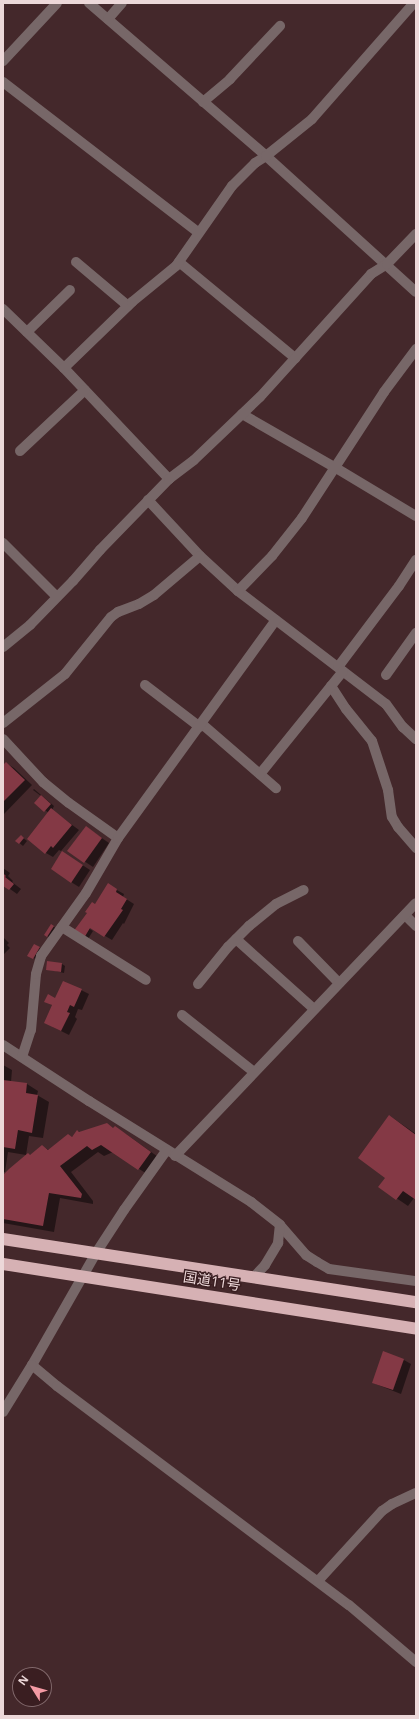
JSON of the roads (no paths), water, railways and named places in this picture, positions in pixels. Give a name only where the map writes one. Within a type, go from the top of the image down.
[{"type":"highway","name":"国道11号","points":[[3,1239],[416,1302]]},
{"type":"highway","name":"国道11号","points":[[3,1264],[416,1329]]},
{"type":"street","points":[[3,61],[57,3]]},
{"type":"street","points":[[89,3],[266,156],[387,264],[416,292]]},
{"type":"street","points":[[108,19],[122,3]]},
{"type":"street","points":[[64,368],[128,306],[166,276],[179,262],[232,186],[255,162],[266,156],[312,119],[414,3]]},
{"type":"street","points":[[203,102],[230,78],[280,26]]},
{"type":"street","points":[[3,82],[199,233]]},
{"type":"street","points":[[3,647],[30,625],[168,479],[194,460],[242,414],[371,274],[387,264],[416,234]]},
{"type":"street","points":[[76,262],[128,306]]},
{"type":"street","points":[[179,262],[295,358]]},
{"type":"street","points":[[27,332],[70,290]]},
{"type":"street","points":[[3,309],[64,368],[168,479]]},
{"type":"street","points":[[238,591],[272,556],[302,518],[336,468],[384,392],[416,349]]},
{"type":"street","points":[[20,451],[85,390]]},
{"type":"street","points":[[242,414],[416,516]]},
{"type":"street","points":[[148,500],[200,556],[238,591],[386,704],[403,727],[416,739]]},
{"type":"street","points":[[3,543],[57,597]]},
{"type":"street","points":[[3,723],[65,674],[111,618],[118,612],[139,604],[154,595],[200,556]]},
{"type":"street","points":[[260,774],[331,686],[340,669],[412,574],[416,560]]},
{"type":"street","points":[[22,1057],[30,1030],[36,974],[41,956],[86,893],[118,838],[276,620]]},
{"type":"street","points":[[386,675],[416,633]]},
{"type":"street","points":[[145,685],[201,725],[276,788]]},
{"type":"street","points":[[331,686],[346,709],[372,741],[388,790],[392,818],[416,848]]},
{"type":"street","points":[[3,739],[43,782],[69,803],[118,838]]},
{"type":"street","points":[[198,984],[236,939],[276,904],[304,890]]},
{"type":"street","points":[[3,1412],[32,1365],[50,1330],[84,1276],[96,1253],[124,1210],[171,1153],[254,1072],[416,903]]},
{"type":"street","points":[[405,915],[416,926]]},
{"type":"street","points":[[62,927],[146,980]]},
{"type":"street","points":[[236,939],[314,1009]]},
{"type":"street","points":[[298,941],[339,982]]},
{"type":"street","points":[[182,1015],[254,1072]]},
{"type":"street","points":[[3,1045],[171,1153],[251,1202],[280,1226],[306,1255],[329,1268],[414,1278]]},
{"type":"street","points":[[253,1278],[267,1262],[278,1243],[280,1226]]},
{"type":"street","points":[[32,1365],[57,1386],[318,1580],[385,1634],[416,1662]]},
{"type":"street","points":[[318,1580],[382,1510],[416,1493]]}]
